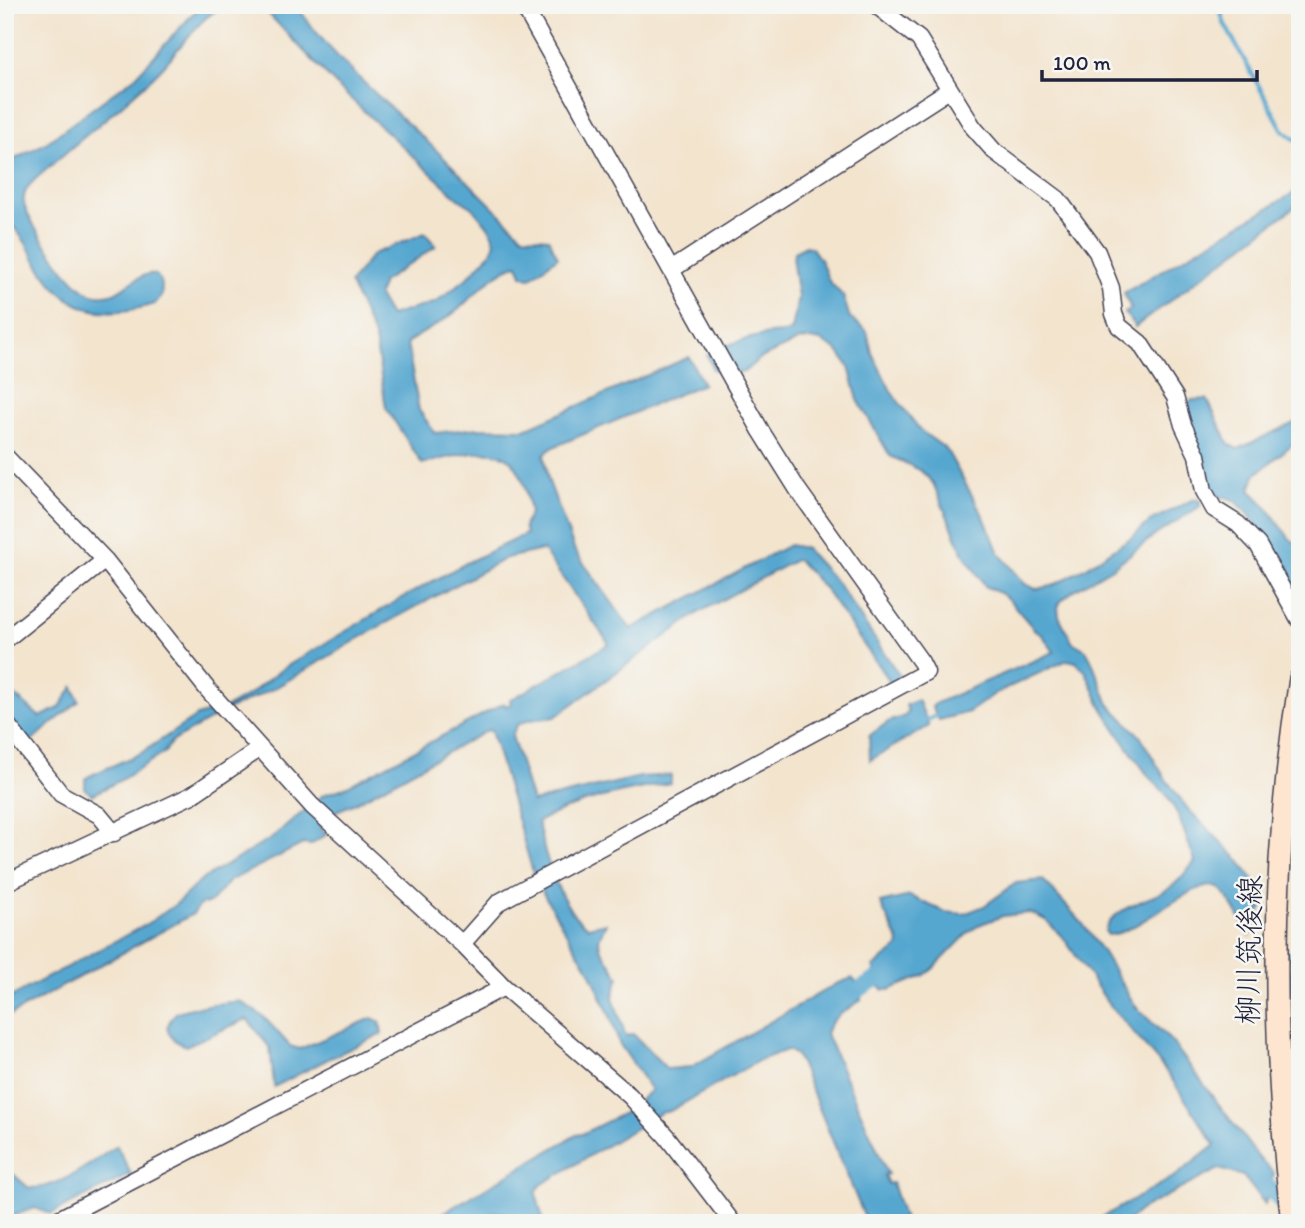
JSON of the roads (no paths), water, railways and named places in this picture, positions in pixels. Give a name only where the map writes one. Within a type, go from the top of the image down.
[{"type":"main road","name":"柳川筑後線","points":[[1292,1223],[1281,1121],[1275,973],[1286,779],[1300,680]]},
{"type":"street","points":[[462,944],[499,902],[926,672],[779,460],[656,247],[523,5]]},
{"type":"street","points":[[876,5],[919,39],[948,90],[973,127],[994,151],[1058,199],[1097,252],[1111,289],[1114,314],[1119,326],[1140,343],[1175,397],[1183,425],[1197,455],[1204,491],[1214,509],[1238,524],[1258,545],[1300,621]]},
{"type":"street","points":[[671,270],[948,90]]},
{"type":"street","points":[[5,456],[105,560],[208,690],[312,806],[462,944],[504,987],[630,1096],[667,1137],[733,1223]]},
{"type":"street","points":[[5,640],[105,560]]},
{"type":"street","points":[[5,722],[61,794],[99,815],[114,833]]},
{"type":"street","points":[[5,883],[192,795],[259,749]]},
{"type":"street","points":[[51,1223],[504,987]]},
{"type":"water","points":[[201,5],[224,5],[201,22],[144,86],[38,176],[26,190],[25,207],[35,228],[64,269],[85,290],[95,295],[112,294],[144,275],[151,274],[157,276],[161,283],[162,295],[155,304],[112,312],[78,305],[64,296],[52,283],[7,216],[4,199],[5,162],[46,143],[135,77]]},
{"type":"water","points":[[260,5],[297,5],[322,39],[354,72],[523,236],[548,238],[558,257],[530,278],[522,275],[518,264],[502,271],[456,311],[407,343],[419,410],[435,433],[477,428],[525,429],[689,357],[703,384],[551,448],[544,455],[548,479],[575,551],[631,629],[789,545],[805,548],[838,584],[903,681],[893,687],[825,589],[795,560],[698,613],[555,717],[529,720],[517,725],[512,736],[532,802],[640,777],[671,775],[671,783],[586,802],[538,822],[549,864],[570,908],[588,927],[606,923],[599,939],[600,947],[619,977],[613,997],[625,1034],[633,1034],[667,1069],[691,1067],[836,984],[852,978],[854,980],[861,1000],[836,1018],[826,1034],[888,1174],[884,1175],[888,1184],[892,1183],[905,1223],[867,1223],[801,1065],[796,1055],[787,1050],[760,1060],[670,1111],[661,1113],[541,1185],[536,1193],[544,1223],[514,1223],[503,1213],[493,1212],[475,1223],[426,1223],[576,1135],[628,1111],[651,1090],[619,1043],[589,969],[535,879],[491,731],[488,730],[334,812],[320,827],[326,835],[311,845],[303,844],[229,881],[210,903],[201,904],[193,914],[5,1018],[5,1000],[147,924],[175,905],[201,880],[272,838],[323,795],[344,788],[504,703],[506,706],[511,704],[510,700],[609,644],[543,550],[506,558],[384,624],[273,689],[227,710],[171,742],[165,752],[121,780],[92,795],[85,789],[85,779],[89,776],[141,753],[197,716],[227,707],[250,694],[282,669],[400,599],[526,534],[524,526],[530,513],[524,486],[516,467],[504,456],[493,453],[468,454],[422,464],[386,408],[375,339],[350,283],[373,254],[425,233],[436,246],[383,282],[378,296],[390,316],[436,302],[467,278],[491,253],[495,242],[490,229],[473,208],[459,199],[339,88]]},
{"type":"water","points":[[1300,189],[1300,203],[1135,327],[1125,313],[1131,309],[1124,293]]},
{"type":"water","points":[[806,246],[812,248],[829,281],[843,296],[850,318],[867,331],[872,353],[892,393],[921,431],[946,449],[984,517],[999,553],[1025,584],[1036,589],[1052,586],[1132,537],[1152,520],[1194,499],[1200,500],[1200,506],[1196,509],[1112,568],[1073,591],[1061,601],[1058,607],[1059,616],[1072,642],[1086,650],[1109,704],[1140,736],[1165,778],[1188,809],[1239,860],[1264,895],[1265,901],[1250,935],[1224,892],[1210,886],[1183,896],[1121,932],[1108,935],[1105,931],[1115,916],[1172,886],[1195,861],[1178,815],[1166,794],[1149,777],[1119,735],[1100,704],[1086,672],[1076,662],[1063,662],[996,693],[969,712],[939,720],[932,707],[936,703],[1054,652],[1043,636],[1010,601],[986,587],[963,553],[933,483],[920,470],[890,456],[858,400],[849,367],[838,351],[821,341],[799,340],[759,359],[744,372],[725,374],[713,369],[707,355],[714,351],[745,340],[792,330],[798,297],[793,265],[794,252]]},
{"type":"water","points":[[1207,399],[1229,444],[1238,449],[1300,420],[1300,438],[1255,475],[1250,490],[1266,506],[1290,539],[1300,546],[1300,597],[1293,603],[1278,563],[1252,518],[1233,500],[1212,497],[1183,408],[1192,400]]},
{"type":"water","points":[[5,687],[40,717],[59,708],[73,687],[79,701],[29,743],[5,714]]},
{"type":"water","points":[[918,700],[929,726],[870,760],[869,736],[888,722],[905,716],[908,712],[906,705]]},
{"type":"water","points":[[1043,880],[1082,923],[1136,1007],[1172,1042],[1259,1158],[1274,1173],[1265,1204],[1243,1176],[1219,1169],[1143,1208],[1125,1223],[1092,1223],[1177,1175],[1215,1145],[1167,1072],[1108,1003],[1065,940],[1047,921],[1028,913],[1003,916],[981,924],[969,932],[923,976],[889,990],[884,990],[871,980],[876,972],[873,967],[898,948],[899,942],[880,903],[910,896],[945,912],[964,914],[984,906],[1016,883]]},
{"type":"water","points":[[1300,952],[1300,999],[1293,995],[1284,983]]},
{"type":"water","points":[[240,1001],[264,1017],[290,1046],[300,1049],[372,1018],[380,1022],[382,1034],[274,1087],[270,1048],[247,1019],[186,1046],[174,1040],[168,1032],[171,1018],[176,1013],[196,1007]]},
{"type":"water","points":[[117,1146],[131,1174],[51,1214],[34,1208],[5,1219],[5,1167],[29,1188],[41,1187],[64,1179]]},
{"type":"waterway","points":[[1219,5],[1224,23],[1283,130],[1300,143]]},
{"type":"waterway","points":[[921,723],[942,713]]},
{"type":"waterway","points":[[1256,910],[1269,929]]},
{"type":"waterway","points":[[1284,950],[1300,972]]},
{"type":"waterway","points":[[840,1001],[890,971]]},
{"type":"waterway","points":[[1257,1172],[1291,1215]]}]
